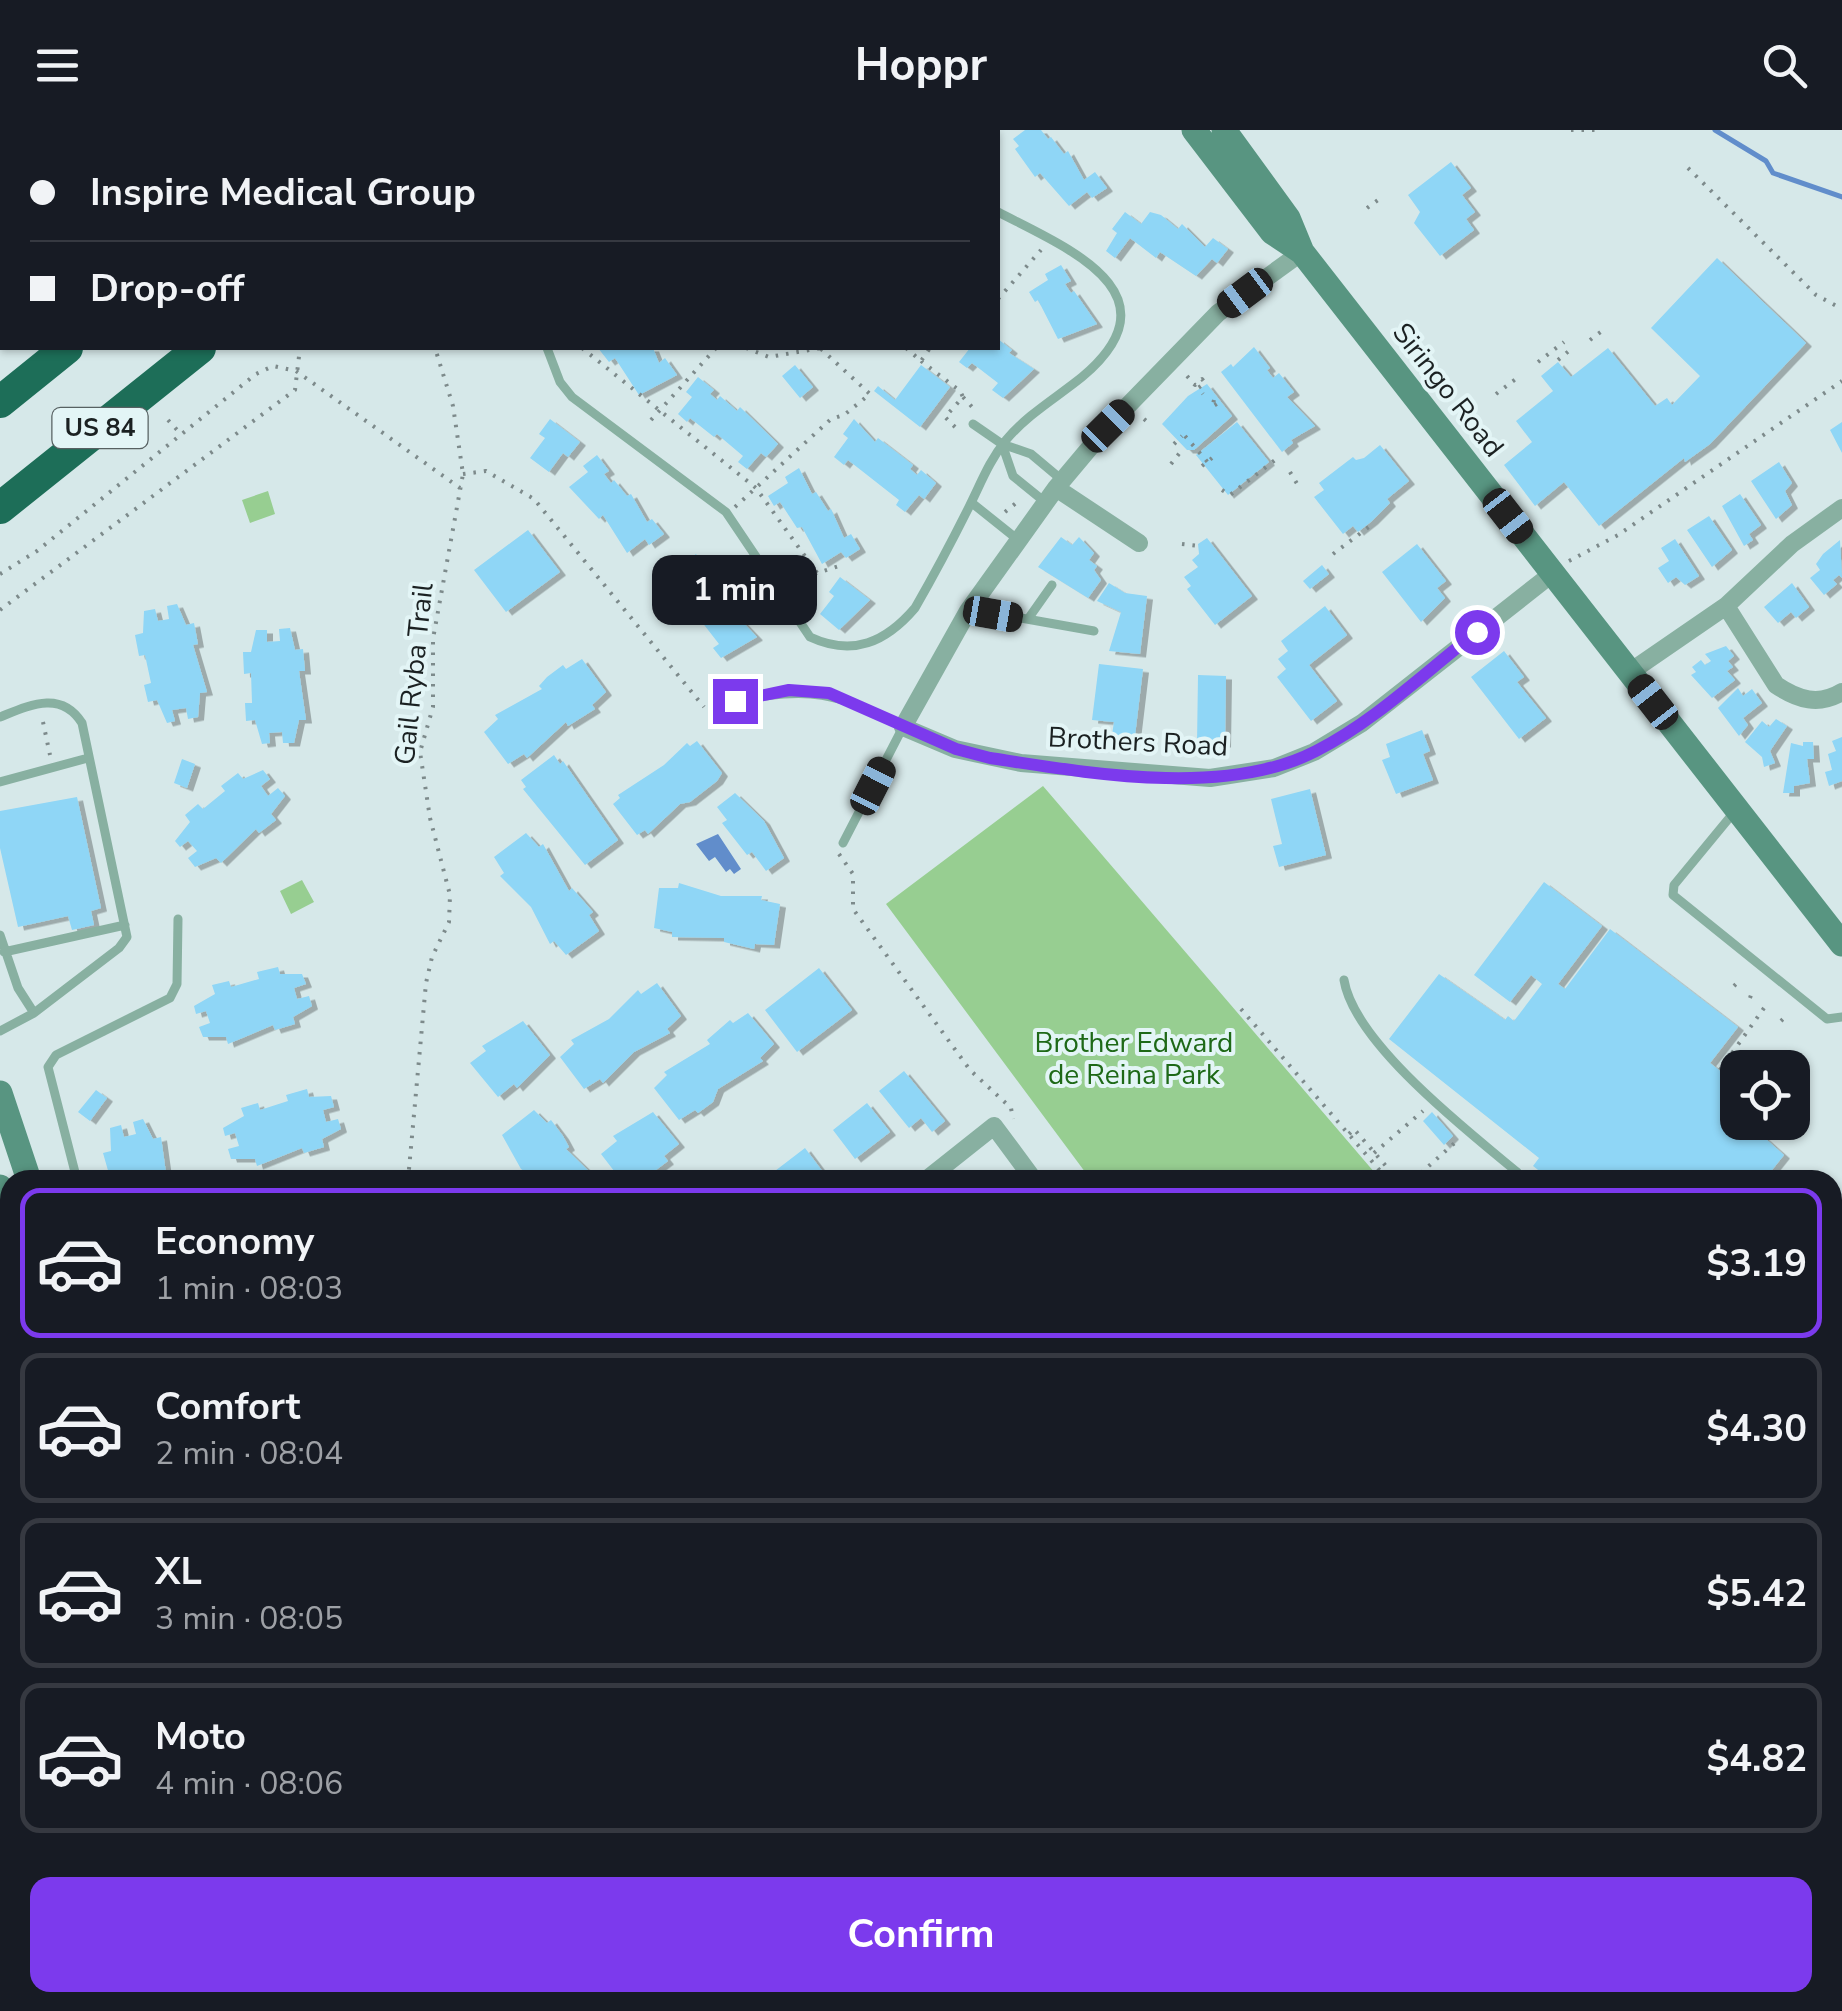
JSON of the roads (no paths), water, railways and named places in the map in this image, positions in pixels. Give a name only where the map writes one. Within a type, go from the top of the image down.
[{"type":"highway","name":"US 84","points":[[3,400],[66,350]]},
{"type":"highway","name":"US 84","points":[[0,508],[198,350]]},
{"type":"street","name":"Siringo Road","points":[[1194,130],[1272,232],[1302,252]]},
{"type":"street","name":"Siringo Road","points":[[1224,130],[1288,218],[1302,252],[1842,944]]},
{"type":"street","points":[[903,728],[973,604],[1054,490],[1218,313],[1302,252]]},
{"type":"street","points":[[1054,490],[1139,543]]},
{"type":"street","points":[[1630,672],[1726,606],[1792,544],[1842,508]]},
{"type":"street","name":"Brothers Road","points":[[903,728],[956,749],[1021,763],[1210,778],[1274,768],[1314,752],[1362,723],[1553,573]]},
{"type":"street","points":[[1726,606],[1776,685],[1789,694],[1818,701],[1842,692]]},
{"type":"street","points":[[0,1093],[26,1170]]},
{"type":"street","points":[[939,1170],[994,1126],[1027,1170]]},
{"type":"lane","points":[[548,350],[560,382],[572,397],[728,515],[810,637],[849,648],[873,643],[896,630],[915,608],[1002,444],[1030,416],[1098,362],[1119,327],[1120,306],[1102,272],[1085,257],[1000,213]]},
{"type":"lane","points":[[973,424],[1002,444],[1031,454],[1054,490]]},
{"type":"lane","points":[[1002,444],[1013,476],[1054,490]]},
{"type":"lane","points":[[972,502],[1017,539]]},
{"type":"lane","points":[[1028,620],[1052,585]]},
{"type":"lane","points":[[973,604],[993,614],[1094,631]]},
{"type":"lane","points":[[735,701],[789,690],[829,693],[852,699],[903,728],[841,848]]},
{"type":"lane","points":[[0,717],[33,704],[56,702],[72,708],[82,723],[127,936],[119,948],[34,1014],[0,1031]]},
{"type":"lane","points":[[0,782],[88,758]]},
{"type":"lane","points":[[1737,809],[1674,884],[1673,895],[1827,1019],[1842,1017]]},
{"type":"lane","points":[[74,1170],[48,1067],[56,1055],[170,998],[177,984],[178,919]]},
{"type":"lane","points":[[4,952],[126,925]]},
{"type":"lane","points":[[0,935],[18,988],[34,1014]]},
{"type":"lane","points":[[1344,980],[1351,1003],[1390,1055],[1438,1107],[1516,1170]]},
{"type":"water","points":[[718,834],[741,869],[734,874],[730,869],[726,872],[715,857],[709,861],[696,844]]},
{"type":"waterway","points":[[1715,130],[1766,161],[1773,173],[1842,197]]},
{"type":"park label","name":"Brother Edward de Reina Park","points":[[1134,1059]]}]
